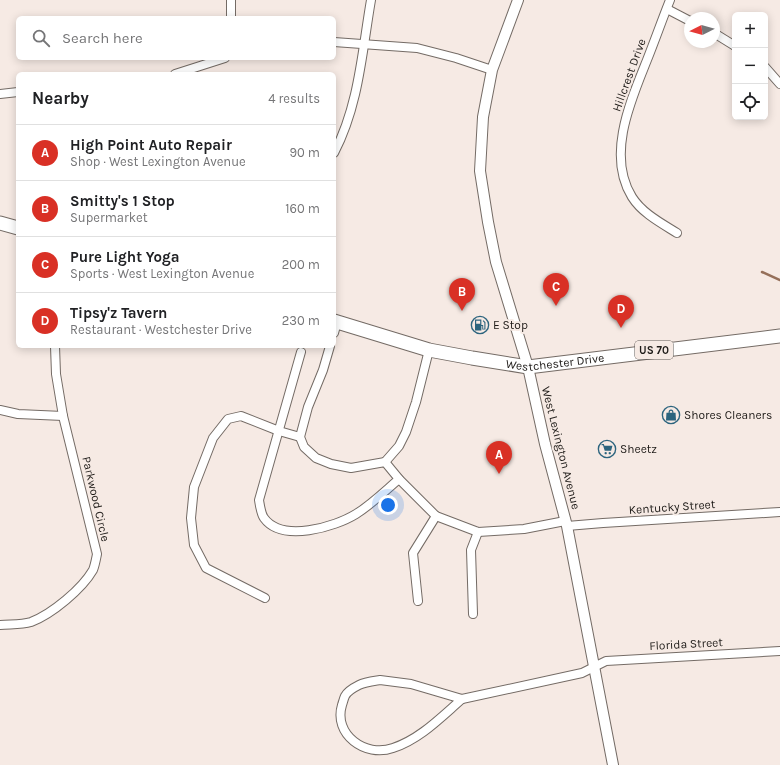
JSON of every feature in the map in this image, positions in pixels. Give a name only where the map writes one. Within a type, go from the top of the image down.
[{"type":"main road","points":[[0,224],[16,228]]},
{"type":"main road","name":"Westchester Drive","points":[[336,325],[429,350],[528,367],[780,336]]},
{"type":"street","points":[[230,0],[231,16]]},
{"type":"street","points":[[336,149],[349,119],[360,72],[371,0]]},
{"type":"street","name":"West Lexington Avenue","points":[[518,0],[492,70],[483,117],[480,171],[496,262],[528,367],[545,444],[566,524],[613,765]]},
{"type":"street","name":"Hillcrest Drive","points":[[670,0],[629,104],[622,141],[621,162],[623,178],[632,197],[643,210],[677,233]]},
{"type":"street","points":[[667,9],[684,18]]},
{"type":"street","points":[[720,37],[732,44]]},
{"type":"street","points":[[336,42],[417,48],[456,58],[492,70]]},
{"type":"street","points":[[181,72],[219,60]]},
{"type":"street","points":[[768,70],[780,84]]},
{"type":"street","points":[[0,94],[16,92]]},
{"type":"street","name":"Parkwood Circle","points":[[0,625],[30,622],[48,613],[72,595],[93,569],[97,554],[64,416],[56,374],[55,348]]},
{"type":"street","points":[[329,348],[323,370],[308,407],[300,436],[304,447],[316,458],[331,464],[351,468],[385,462],[399,446],[406,432],[416,402],[429,350]]},
{"type":"street","points":[[301,352],[259,500],[263,518],[272,526],[280,530],[291,532],[304,531],[338,523],[368,506],[399,479]]},
{"type":"street","points":[[0,410],[18,414],[64,416]]},
{"type":"street","points":[[265,598],[206,568],[194,545],[191,518],[194,487],[213,438],[228,419],[241,416],[279,431],[300,436]]},
{"type":"street","points":[[385,462],[399,479],[436,516],[478,532],[471,550],[473,614]]},
{"type":"street","name":"Kentucky Street","points":[[478,532],[566,524],[780,512]]},
{"type":"street","points":[[418,601],[413,553],[436,516]]},
{"type":"street","name":"Florida Street","points":[[462,699],[582,673],[606,661],[780,651]]},
{"type":"street","points":[[380,680],[411,684],[462,699],[418,736],[392,749],[382,750],[365,748],[352,741],[344,729],[340,712],[346,695],[360,684],[380,680]]},
{"type":"waterway","points":[[762,272],[780,280]]},
{"type":"place","name":"Pure Light Yoga","points":[[556,306]]},
{"type":"place","name":"Smitty's 1 Stop","points":[[462,311]]},
{"type":"place","name":"E Stop","points":[[480,325]]},
{"type":"place","name":"Tipsy'z Tavern","points":[[621,328]]},
{"type":"place","name":"Shores Cleaners","points":[[671,415]]},
{"type":"place","name":"Sheetz","points":[[607,449]]},
{"type":"place","name":"High Point Auto Repair","points":[[499,474]]}]
